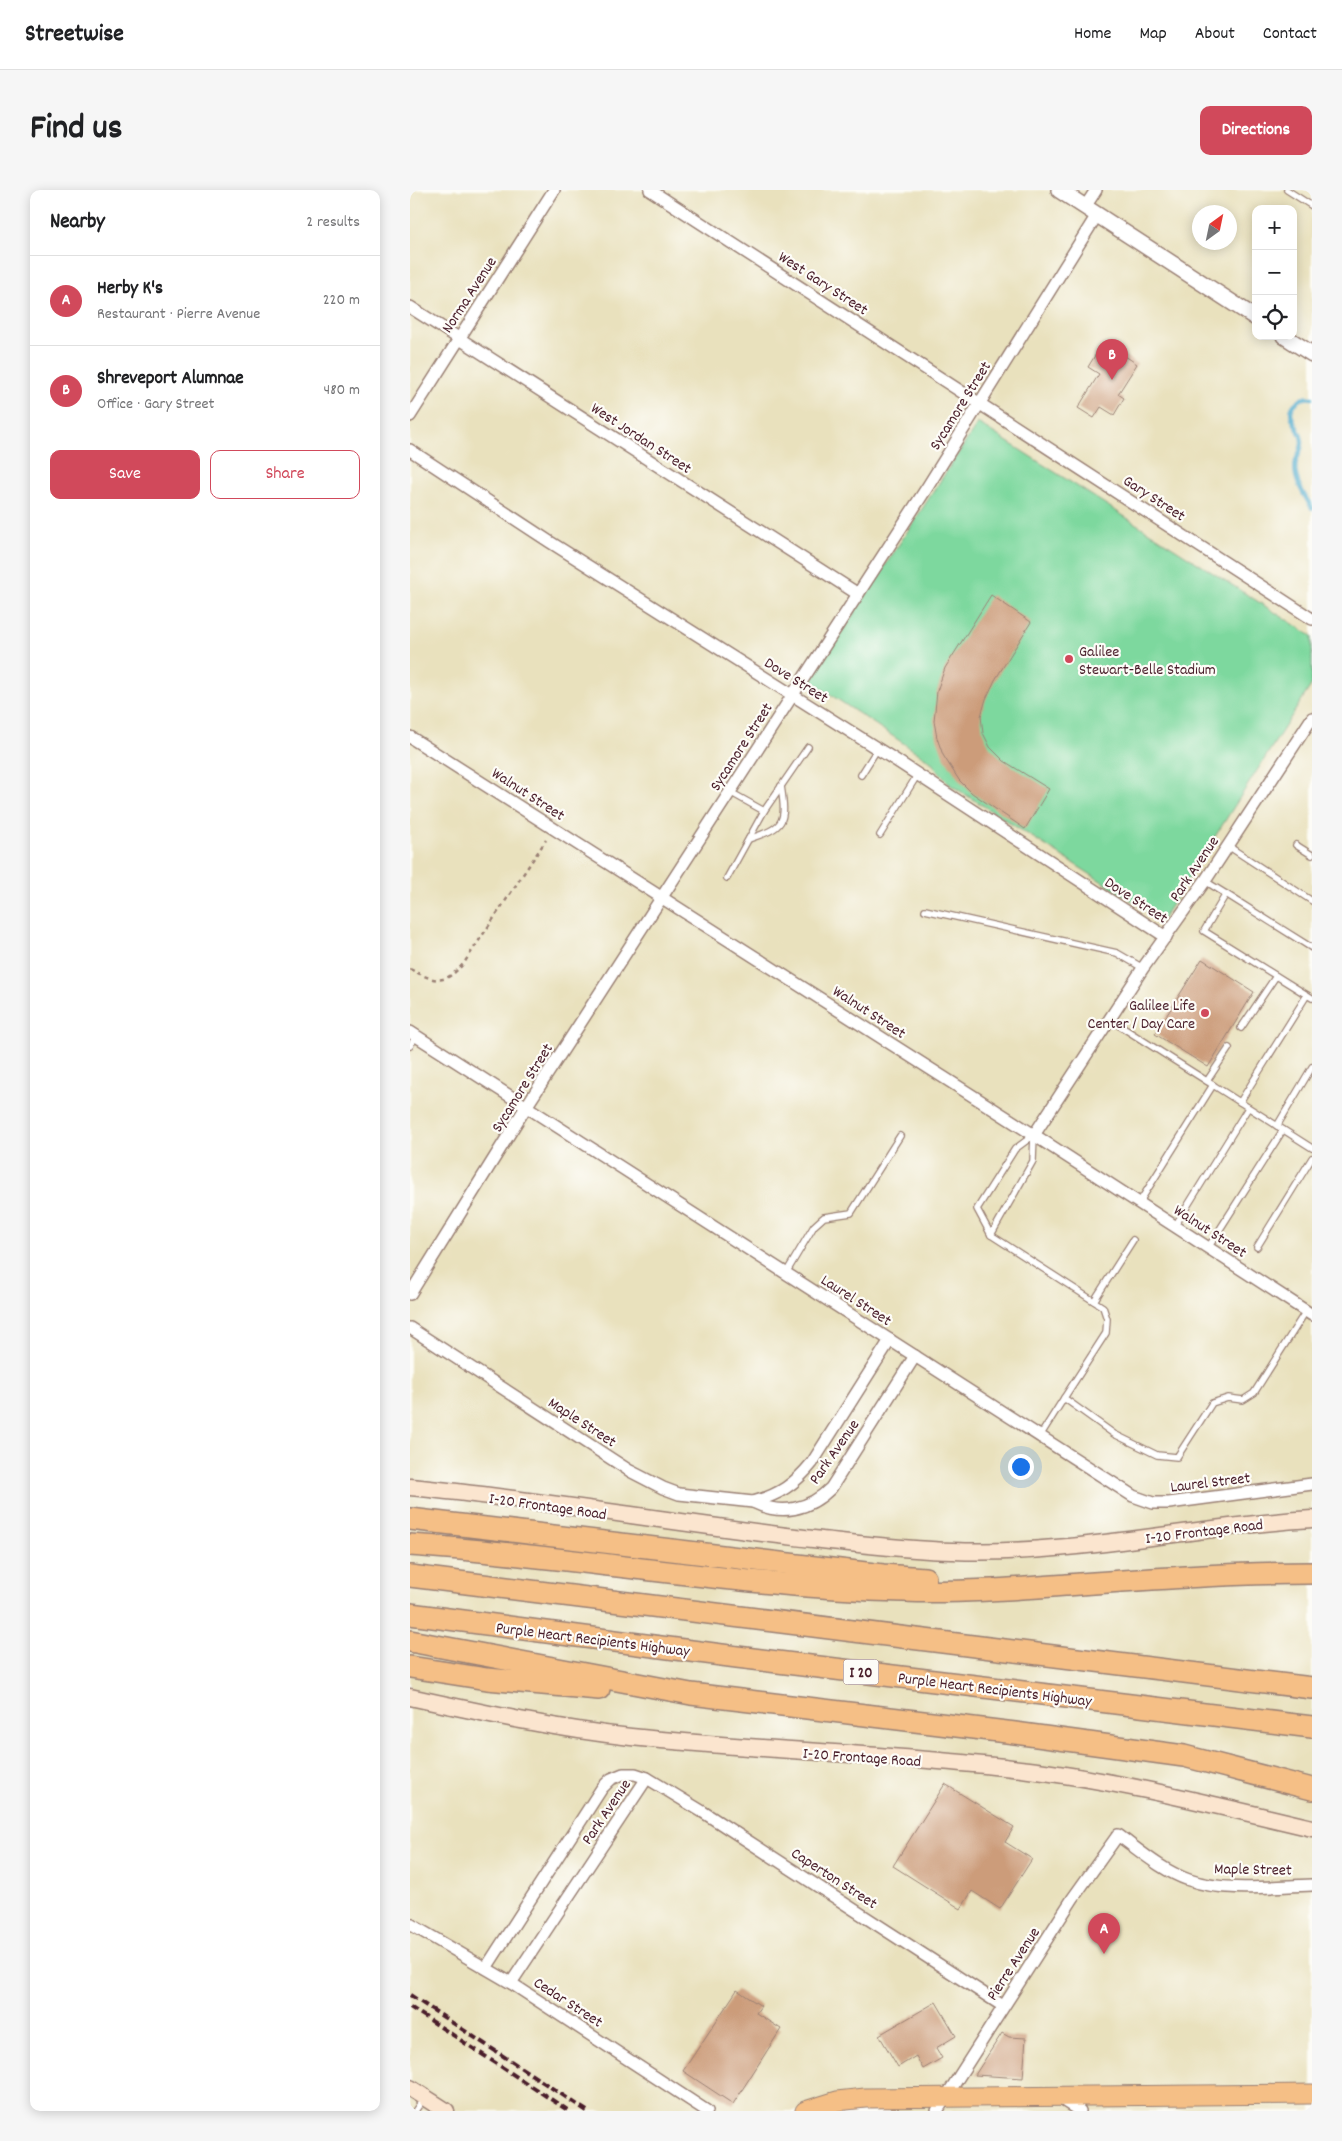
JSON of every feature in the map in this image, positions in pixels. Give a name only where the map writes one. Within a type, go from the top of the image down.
[{"type":"highway","points":[[410,1519],[883,1575],[1068,1584]]},
{"type":"highway","points":[[410,1545],[750,1582],[902,1592],[997,1590],[1068,1584],[1266,1573],[1312,1573]]},
{"type":"highway","points":[[1266,1573],[1312,1566]]},
{"type":"highway","points":[[410,1576],[1312,1688]]},
{"type":"highway","name":"Purple Heart Recipients Highway","points":[[410,1614],[737,1657],[1312,1727]]},
{"type":"highway","points":[[410,1641],[691,1694],[1120,1746],[1184,1756],[1226,1765],[1312,1789]]},
{"type":"highway","points":[[410,1667],[487,1679],[580,1688],[691,1694]]},
{"type":"highway","points":[[1226,1765],[1266,1768],[1312,1777]]},
{"type":"main road","name":"I-20 Frontage Road","points":[[410,1487],[777,1535],[890,1548],[954,1552],[1002,1552],[1046,1549],[1268,1521],[1312,1519]]},
{"type":"main road","name":"I-20 Frontage Road","points":[[410,1697],[575,1729],[628,1737],[719,1746],[997,1766],[1102,1780],[1149,1789],[1312,1828]]},
{"type":"main road","points":[[410,2088],[446,2111]]},
{"type":"main road","points":[[805,2111],[850,2099],[942,2104],[1058,2096],[1312,2094]]},
{"type":"street","name":"Norma Avenue","points":[[410,416],[554,190]]},
{"type":"street","name":"West Gary Street","points":[[650,190],[980,402]]},
{"type":"street","points":[[1059,190],[1252,315]]},
{"type":"street","name":"Sycamore Street","points":[[410,1294],[526,1107],[980,402],[1091,211],[1096,190]]},
{"type":"street","name":"West Jordan Street","points":[[410,307],[858,594]]},
{"type":"street","points":[[1290,340],[1312,354]]},
{"type":"street","name":"Gary Street","points":[[980,402],[1312,619]]},
{"type":"street","name":"Dove Street","points":[[410,450],[792,696],[878,748],[1166,937]]},
{"type":"street","name":"Park Avenue","points":[[1034,1135],[1143,968],[1205,881],[1312,718]]},
{"type":"street","name":"Walnut Street","points":[[410,737],[1034,1135],[1309,1313]]},
{"type":"street","name":"Laurel Street","points":[[412,1038],[526,1107],[1133,1496],[1153,1503],[1169,1503],[1312,1484]]},
{"type":"street","name":"Maple Street","points":[[410,1328],[630,1471],[663,1488],[679,1494],[753,1502]]},
{"type":"street","name":"Park Avenue","points":[[753,1502],[770,1497],[786,1489],[812,1463],[890,1340]]},
{"type":"street","name":"Park Avenue","points":[[753,1502],[762,1506],[784,1510],[805,1506],[831,1488],[915,1356]]},
{"type":"street","name":"Park Avenue","points":[[486,1968],[602,1788],[611,1779],[623,1774],[635,1774],[647,1778],[511,1983]]},
{"type":"street","name":"Caperton Street","points":[[647,1778],[703,1812],[1003,2006]]},
{"type":"street","name":"Maple Street","points":[[1118,1835],[1174,1873],[1201,1883],[1219,1886],[1312,1885]]},
{"type":"street","name":"Pierre Avenue","points":[[942,2104],[1073,1898],[1118,1835]]},
{"type":"street","name":"Cedar Street","points":[[410,1924],[511,1983],[707,2111]]},
{"type":"street","points":[[1058,2096],[1080,2111]]},
{"type":"lane","points":[[1287,190],[1312,206]]},
{"type":"lane","points":[[727,878],[764,811],[808,747]]},
{"type":"lane","points":[[861,775],[878,748]]},
{"type":"lane","points":[[880,835],[918,774]]},
{"type":"lane","points":[[749,839],[774,830],[782,821],[785,808],[781,786]]},
{"type":"lane","points":[[730,792],[764,811]]},
{"type":"lane","points":[[1296,844],[1312,855]]},
{"type":"lane","points":[[1228,846],[1312,901]]},
{"type":"lane","points":[[1205,881],[1312,948]]},
{"type":"lane","points":[[1226,894],[1204,931],[1309,996],[1240,1102]]},
{"type":"lane","points":[[925,910],[1117,953],[1143,968]]},
{"type":"lane","points":[[1241,1028],[1276,976]]},
{"type":"lane","points":[[1109,1019],[1312,1148]]},
{"type":"lane","points":[[1207,1081],[1229,1048]]},
{"type":"lane","points":[[1276,1126],[1312,1067]]},
{"type":"lane","points":[[1139,1203],[1213,1086]]},
{"type":"lane","points":[[1175,1226],[1248,1108]]},
{"type":"lane","points":[[1208,1248],[1283,1130]]},
{"type":"lane","points":[[1034,1135],[1033,1161],[991,1235],[1103,1307],[1107,1320],[1106,1333],[1040,1436]]},
{"type":"lane","name":"Park Avenue","points":[[991,1235],[978,1209],[1015,1149],[1034,1135]]},
{"type":"lane","points":[[786,1273],[819,1222],[835,1214],[851,1213],[900,1136]]},
{"type":"lane","points":[[1257,1248],[1312,1158]]},
{"type":"lane","points":[[1094,1301],[1133,1240]]},
{"type":"lane","points":[[1064,1398],[1114,1434],[1157,1455],[1177,1456],[1212,1403],[1228,1398],[1243,1400],[1254,1393],[1309,1313]]},
{"type":"lane","points":[[415,2111],[425,2097]]},
{"type":"path","points":[[410,969],[434,980],[444,980],[454,975],[464,963],[546,840]]},
{"type":"green space","name":"Galilee Stewart-Belle Stadium","points":[[978,423],[1312,636],[1312,684],[1162,920],[949,784],[930,761],[810,681]]},
{"type":"building","points":[[1099,349],[1115,358],[1119,352],[1137,364],[1118,394],[1124,398],[1114,415],[1101,407],[1094,418],[1078,408],[1099,374],[1088,367]]},
{"type":"building","points":[[991,595],[1031,622],[995,680],[986,699],[981,716],[983,733],[990,747],[1004,761],[1049,789],[1025,829],[972,793],[959,780],[943,755],[934,721],[937,691],[945,668]]},
{"type":"building","name":"Galilee Life Center / Day Care","points":[[1202,959],[1254,992],[1208,1067],[1155,1034]]},
{"type":"building","points":[[945,1784],[1014,1827],[1005,1842],[1032,1859],[1000,1909],[972,1891],[961,1909],[893,1866]]},
{"type":"building","points":[[737,1990],[761,2006],[756,2013],[781,2029],[733,2104],[683,2071]]},
{"type":"building","points":[[936,2002],[956,2036],[936,2048],[942,2058],[923,2069],[916,2056],[898,2067],[879,2035]]},
{"type":"building","points":[[1002,2033],[1009,2037],[1026,2038],[1023,2078],[975,2075]]},
{"type":"waterway","points":[[1312,398],[1300,400],[1293,406],[1291,411],[1302,443],[1295,468],[1297,480],[1312,508]]},
{"type":"railway","points":[[410,1995],[587,2111]]},
{"type":"railway","points":[[410,2007],[569,2111]]},
{"type":"place","name":"Shreveport Alumnae","points":[[1112,380]]},
{"type":"place","name":"Galilee Stewart-Belle Stadium","points":[[1069,659]]},
{"type":"place","name":"Galilee Life Center / Day Care","points":[[1205,1013]]},
{"type":"place","name":"Herby K's","points":[[1104,1954]]}]
